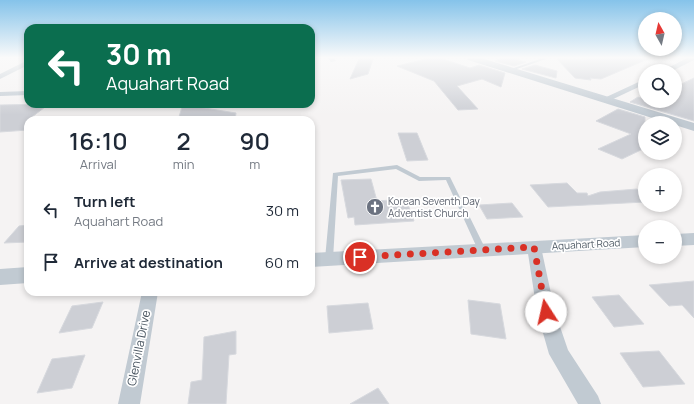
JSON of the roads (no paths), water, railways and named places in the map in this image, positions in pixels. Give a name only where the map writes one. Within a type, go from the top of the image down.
[{"type":"street","points":[[533,77],[694,127]]},
{"type":"street","points":[[606,99],[638,84]]},
{"type":"street","points":[[0,94],[24,93]]},
{"type":"street","points":[[682,240],[694,239]]},
{"type":"street","name":"Aquahart Road","points":[[320,259],[638,241]]},
{"type":"street","points":[[534,247],[546,312],[559,354],[590,404]]},
{"type":"street","points":[[0,276],[24,275]]},
{"type":"street","name":"Glenvilla Drive","points":[[129,404],[149,296]]},
{"type":"lane","points":[[320,259],[335,174],[397,168],[419,179],[448,178],[482,250]]},
{"type":"place","name":"Korean Seventh Day Adventist Church","points":[[375,207]]}]
